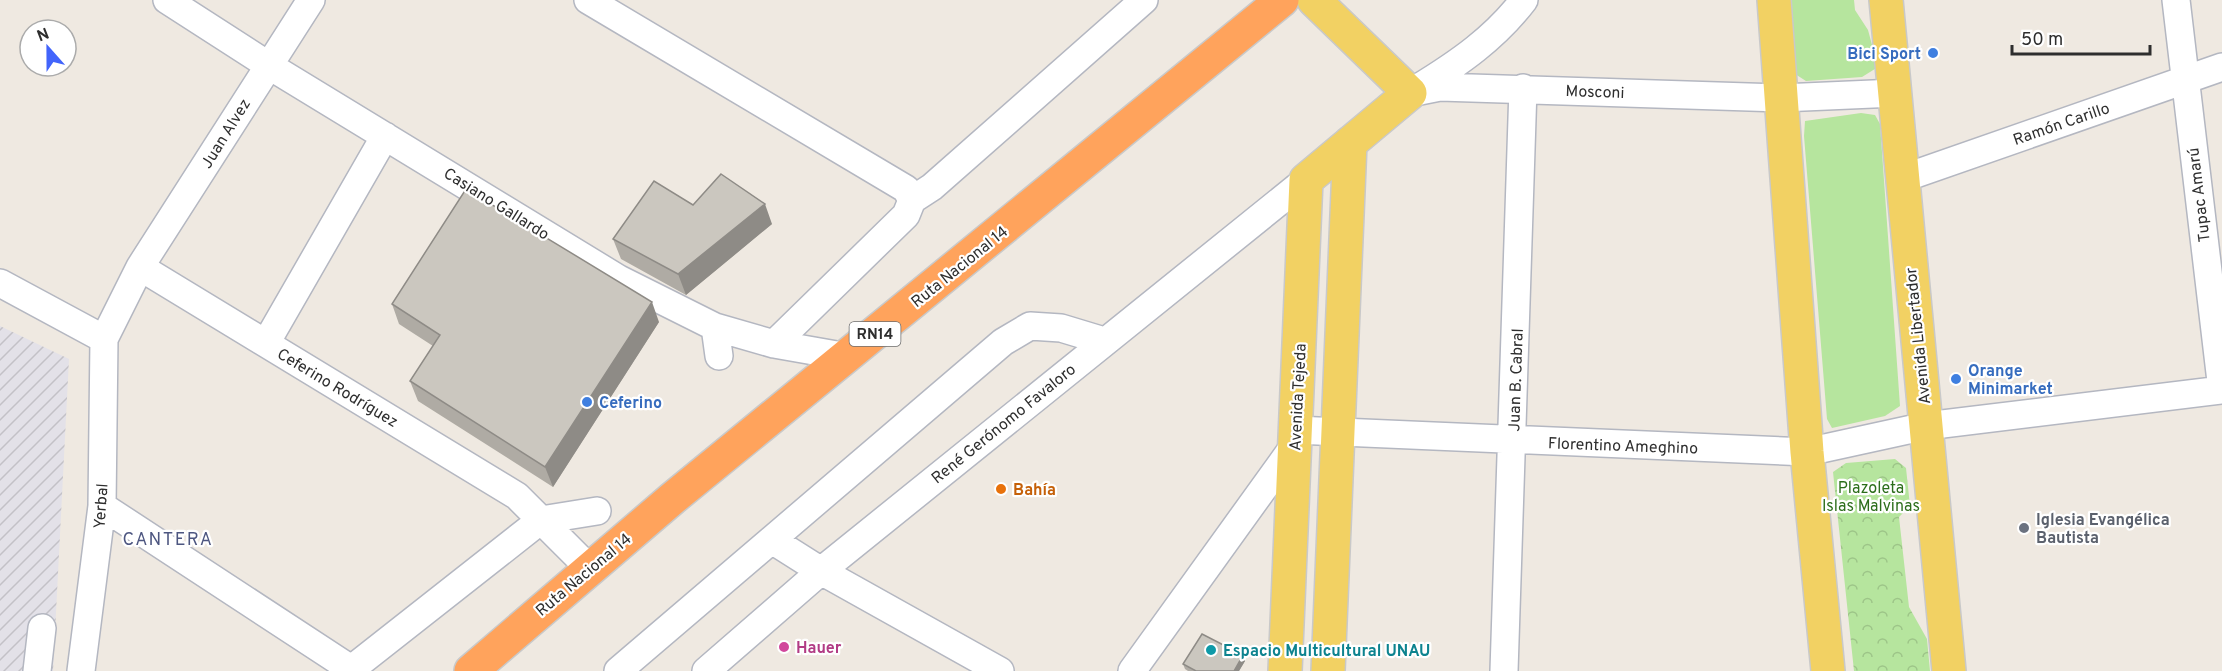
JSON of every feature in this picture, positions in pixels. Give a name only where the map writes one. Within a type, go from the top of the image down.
[{"type":"highway","name":"Ruta Nacional 14","points":[[471,671],[589,568],[1282,0]]},
{"type":"main road","points":[[1306,180],[1410,93],[1314,0]]},
{"type":"main road","points":[[1774,0],[1808,452],[1828,671]]},
{"type":"main road","name":"Avenida Libertador","points":[[1886,0],[1949,671]]},
{"type":"main road","points":[[1328,671],[1350,143]]},
{"type":"main road","name":"Avenida Tejeda","points":[[1285,671],[1306,180]]},
{"type":"street","name":"Casiano Gallardo","points":[[167,0],[268,65],[619,279],[715,327],[774,344],[848,357]]},
{"type":"street","name":"Juan Alvez","points":[[140,267],[311,0]]},
{"type":"street","points":[[588,0],[906,189],[912,200]]},
{"type":"street","points":[[774,344],[906,214],[912,200],[932,187],[1144,0]]},
{"type":"street","points":[[1410,93],[1454,66],[1502,28],[1524,0]]},
{"type":"street","name":"Tupac Amarú","points":[[2176,0],[2222,390]]},
{"type":"street","name":"Ramón Carillo","points":[[1901,179],[2222,67]]},
{"type":"street","name":"Mosconi","points":[[1410,93],[1440,87],[1781,98],[1896,93]]},
{"type":"street","name":"Juan B. Cabral","points":[[1504,671],[1523,88]]},
{"type":"street","points":[[266,344],[385,136]]},
{"type":"street","name":"René Gerónomo Favaloro","points":[[706,671],[821,571],[1306,180]]},
{"type":"street","points":[[0,283],[104,339],[140,267]]},
{"type":"street","name":"Ceferino Rodríguez","points":[[140,267],[517,495],[589,568]]},
{"type":"street","points":[[618,671],[1003,342],[1030,326],[1061,328],[1104,341]]},
{"type":"street","points":[[715,327],[719,356]]},
{"type":"street","name":"Yerbal","points":[[81,671],[102,506],[104,339]]},
{"type":"street","name":"Florentino Ameghino","points":[[1295,438],[1339,432],[1808,452],[1926,426],[2222,390]]},
{"type":"street","points":[[1132,671],[1295,438]]},
{"type":"street","points":[[102,506],[351,670],[541,520],[597,511]]},
{"type":"street","points":[[772,540],[821,571],[1000,671]]},
{"type":"street","points":[[37,671],[42,627]]},
{"type":"shaded area","points":[[0,326],[69,359],[53,671],[0,671]]},
{"type":"green space","points":[[1784,0],[1854,0],[1855,10],[1868,30],[1878,67],[1862,77],[1806,81],[1792,72]]},
{"type":"green space","points":[[1861,113],[1875,115],[1880,124],[1900,406],[1885,416],[1832,428],[1827,419],[1804,136],[1805,121]]},
{"type":"green space","name":"Plazoleta Islas Malvinas","points":[[1895,459],[1906,468],[1910,506],[1899,517],[1909,607],[1927,639],[1930,671],[1854,671],[1833,472],[1846,463]]},
{"type":"building","points":[[721,174],[765,204],[678,274],[613,239],[654,181],[693,205]]},
{"type":"building","points":[[466,189],[652,302],[545,467],[410,381],[440,335],[392,304]]},
{"type":"building","name":"Espacio Multicultural UNAU","points":[[1202,634],[1243,655],[1234,671],[1196,671],[1183,664]]},
{"type":"place","name":"Bici Sport","points":[[1933,53]]},
{"type":"place","name":"Orange Minimarket","points":[[1956,379]]},
{"type":"place","name":"Ceferino","points":[[587,402]]},
{"type":"place","name":"Bahía","points":[[1001,489]]},
{"type":"place","name":"Iglesia Evangélica Bautista","points":[[2024,528]]},
{"type":"place","name":"Hauer","points":[[784,647]]},
{"type":"place","name":"Espacio Multicultural UNAU","points":[[1211,650]]},
{"type":"district","name":"CANTERA","points":[[168,539]]}]
